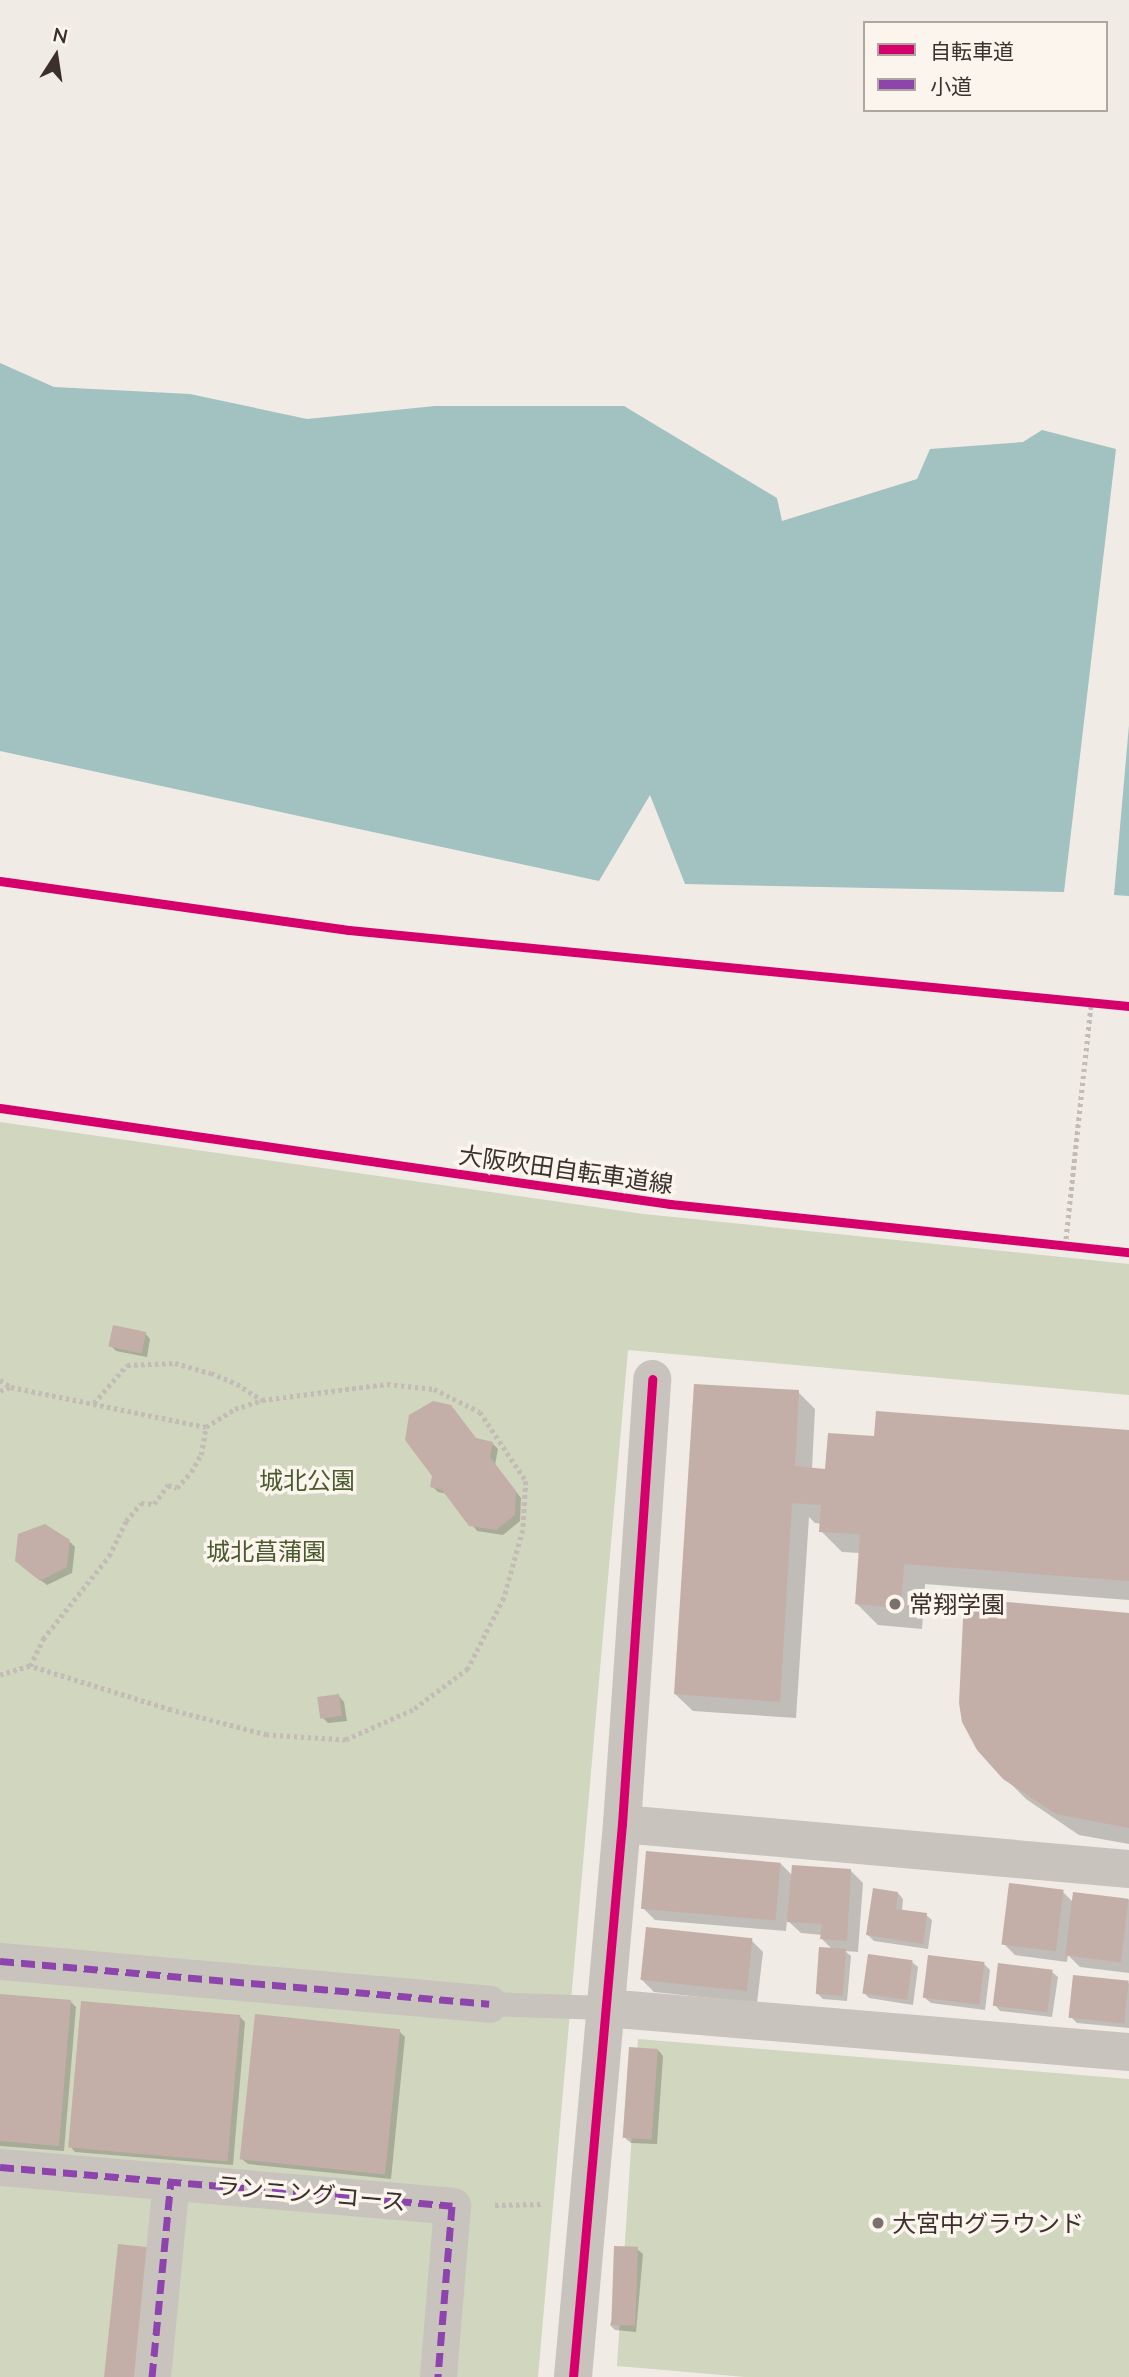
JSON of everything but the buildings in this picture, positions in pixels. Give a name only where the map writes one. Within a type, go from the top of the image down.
[{"type":"street","points":[[573,2377],[622,1824],[652,1379]]},
{"type":"street","points":[[622,1824],[1129,1869]]},
{"type":"street","points":[[0,1961],[489,2004]]},
{"type":"street","points":[[605,2008],[1129,2052]]},
{"type":"street","name":"ランニングコース","points":[[0,2166],[452,2206]]},
{"type":"street","points":[[152,2377],[171,2181]]},
{"type":"street","points":[[438,2377],[452,2206]]},
{"type":"lane","points":[[489,2004],[605,2008]]},
{"type":"path","points":[[1078,1001],[1104,1004]]},
{"type":"path","points":[[1065,1247],[1091,1003]]},
{"type":"path","points":[[1051,1245],[1078,1248]]},
{"type":"path","points":[[93,1404],[127,1365],[174,1363],[211,1373],[262,1400]]},
{"type":"path","points":[[0,1380],[11,1387],[206,1427],[235,1409],[262,1400],[387,1384],[434,1389],[480,1412],[526,1481],[523,1530],[504,1598],[468,1669],[413,1710],[346,1741],[267,1735],[171,1710],[30,1666],[0,1675]]},
{"type":"path","points":[[0,1391],[11,1387]]},
{"type":"path","points":[[30,1666],[43,1639],[109,1556],[126,1521],[141,1503],[154,1504],[168,1485],[177,1488],[191,1472],[201,1455],[206,1427]]},
{"type":"path","points":[[452,2206],[544,2204]]},
{"type":"green space","name":"城北公園","points":[[0,1122],[644,1214],[1129,1264],[1129,1395],[628,1350],[538,2377],[0,2377]]},
{"type":"green space","name":"大宮中グラウンド","points":[[638,2039],[1129,2079],[1129,2377],[745,2377],[617,2366]]},
{"type":"water","points":[[0,363],[54,387],[190,394],[307,419],[435,406],[624,406],[777,498],[782,521],[917,479],[930,449],[1023,442],[1042,430],[1116,449],[1064,892],[685,884],[650,795],[599,881],[0,751]]},
{"type":"water","points":[[1129,725],[1129,896],[1114,895]]},
{"type":"marked path","points":[[0,1961],[489,2004]]},
{"type":"marked path","points":[[0,2167],[452,2206],[438,2377]]},
{"type":"marked path","points":[[152,2377],[171,2181]]},
{"type":"cycle path","points":[[0,881],[349,930],[1129,1006]]},
{"type":"cycle path","name":"大阪吹田自転車道線","points":[[0,1108],[670,1204],[1129,1252]]},
{"type":"cycle path","points":[[573,2377],[622,1824],[652,1379]]},
{"type":"place","name":"常翔学園","points":[[895,1604]]},
{"type":"place","name":"大宮中グラウンド","points":[[878,2223]]},
{"type":"park label","name":"城北菖蒲園","points":[[266,1551]]}]
